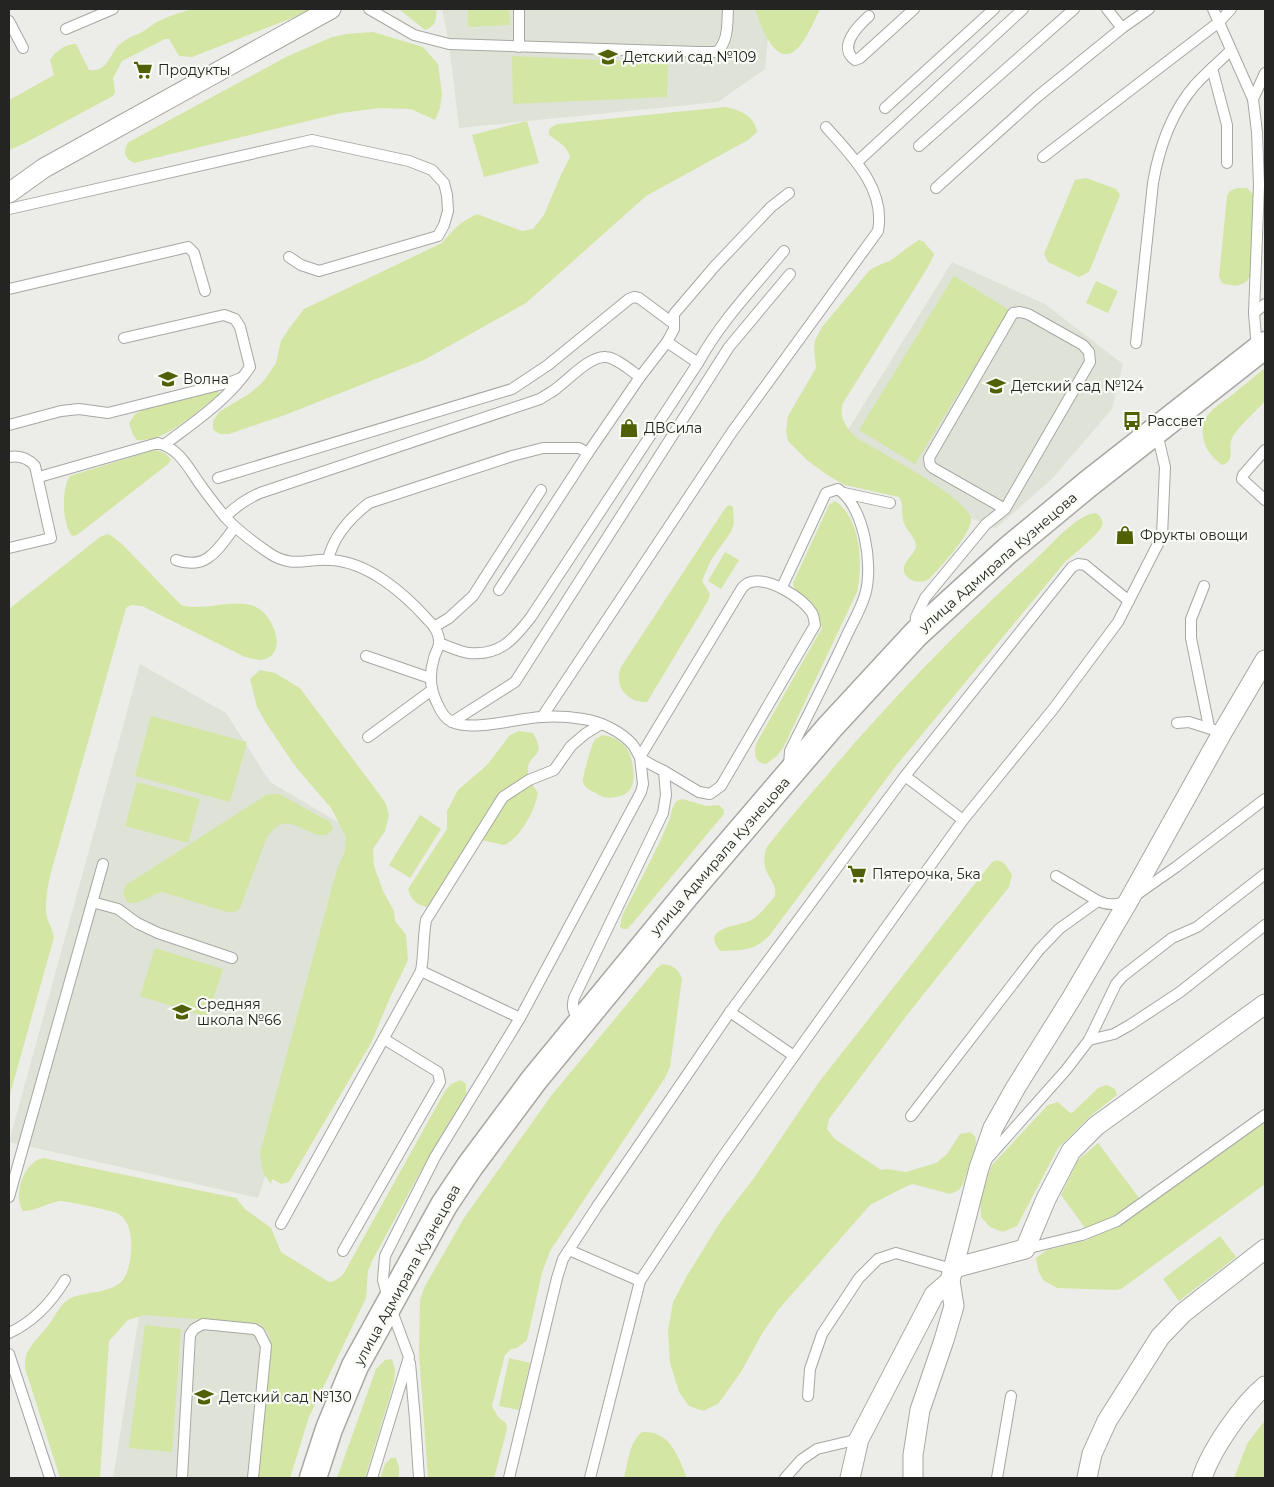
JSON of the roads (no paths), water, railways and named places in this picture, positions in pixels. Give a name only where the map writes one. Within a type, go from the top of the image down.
[{"type":"main road","name":"улица Адмирала Кузнецова","points":[[313,1478],[329,1429],[355,1366],[444,1205],[470,1166],[534,1080],[686,895],[830,727],[916,634],[1007,551],[1156,429],[1261,349]]},
{"type":"street","points":[[9,193],[44,168],[331,9]]},
{"type":"street","points":[[913,1478],[913,1455],[920,1410],[954,1306],[952,1274],[978,1168],[993,1128],[1129,900],[1215,730],[1265,660]]},
{"type":"street","points":[[850,1478],[860,1439],[934,1295],[952,1274],[1025,1249],[1046,1199],[1071,1151],[1096,1126],[1265,1004]]},
{"type":"street","points":[[1087,1478],[1092,1454],[1107,1420],[1160,1337],[1183,1313],[1265,1249]]},
{"type":"street","points":[[1202,1478],[1223,1436],[1242,1411],[1265,1386]]},
{"type":"lane","points":[[66,29],[113,9]]},
{"type":"lane","points":[[369,9],[398,27],[421,38],[449,44],[717,52],[723,46],[726,39],[728,9]]},
{"type":"lane","points":[[519,47],[520,9]]},
{"type":"lane","points":[[869,16],[856,29],[848,43],[848,52],[855,60],[860,58],[914,9]]},
{"type":"lane","points":[[885,108],[994,9]]},
{"type":"lane","points":[[857,162],[1023,9]]},
{"type":"lane","points":[[919,146],[1074,9]]},
{"type":"lane","points":[[1107,9],[1122,28]]},
{"type":"lane","points":[[936,188],[1037,98],[1122,28],[1149,9]]},
{"type":"lane","points":[[1213,9],[1253,99],[1257,132],[1259,185],[1254,313],[1261,349]]},
{"type":"lane","points":[[1043,157],[1219,22],[1231,9]]},
{"type":"lane","points":[[9,22],[23,48]]},
{"type":"lane","points":[[1136,343],[1157,161],[1164,136],[1194,86],[1231,50]]},
{"type":"lane","points":[[1212,68],[1227,125],[1227,163]]},
{"type":"lane","points":[[1253,99],[1265,73]]},
{"type":"lane","points":[[542,717],[732,432],[878,231],[880,214],[878,201],[870,183],[857,162],[826,126]]},
{"type":"lane","points":[[9,209],[312,140],[409,161],[432,170],[444,183],[448,211],[444,226],[438,236],[318,270],[301,265],[289,256]]},
{"type":"lane","points":[[499,590],[588,453],[640,377],[671,336],[674,314],[715,266],[771,207],[788,192]]},
{"type":"lane","points":[[9,289],[188,247],[194,253],[204,291]]},
{"type":"lane","points":[[439,643],[468,653],[485,652],[504,647],[519,633],[698,363],[709,343],[784,251]]},
{"type":"lane","points":[[452,722],[515,682],[729,348],[790,274]]},
{"type":"lane","points":[[218,478],[512,389],[548,365],[629,299],[634,297],[639,298],[674,324]]},
{"type":"lane","points":[[1254,313],[1265,304]]},
{"type":"lane","points":[[916,634],[916,617],[925,598],[986,524],[1005,509],[1090,362],[1089,352],[1083,345],[1028,314],[1020,312],[1013,313],[929,458],[930,465],[933,468],[1005,509]]},
{"type":"lane","points":[[124,338],[224,315],[235,319],[240,327],[250,367],[244,377],[210,409],[164,444]]},
{"type":"lane","points":[[667,342],[698,363]]},
{"type":"lane","points":[[226,517],[234,508],[248,498],[260,493],[540,399],[555,390],[590,362],[600,357],[607,356],[612,358],[640,377]]},
{"type":"lane","points":[[9,425],[61,411],[79,409],[96,413],[108,413],[231,382],[244,377]]},
{"type":"lane","points":[[590,1478],[640,1281],[718,1162],[963,820],[1054,708],[1118,622],[1162,536],[1166,467],[1156,429]]},
{"type":"lane","points":[[39,477],[158,443],[164,444],[184,460],[201,486],[235,527],[272,555],[290,562],[303,563],[328,560],[348,562],[364,568],[386,581],[420,612],[434,627],[439,643],[430,678],[432,690],[441,711],[452,722],[468,726],[542,717],[585,719],[601,724],[625,737],[640,757],[643,784],[641,792],[520,1018],[435,1157],[385,1256],[383,1280],[389,1304],[409,1357],[418,1478]]},
{"type":"lane","points":[[328,560],[330,548],[356,513],[369,503],[512,456],[543,448],[579,448],[588,453]]},
{"type":"lane","points":[[1265,450],[1243,475],[1242,479],[1265,500]]},
{"type":"lane","points":[[9,457],[29,459],[35,466],[39,477],[51,538],[9,548]]},
{"type":"lane","points":[[782,587],[826,493],[838,489],[844,493],[890,503]]},
{"type":"lane","points":[[434,627],[449,618],[473,596],[541,490]]},
{"type":"lane","points":[[792,773],[788,764],[790,751],[865,596],[868,580],[867,544],[858,517],[844,493]]},
{"type":"lane","points":[[176,560],[187,564],[202,562],[212,554],[235,527]]},
{"type":"lane","points":[[510,1478],[563,1259],[730,1012],[905,776],[1072,567],[1078,564],[1085,565],[1129,601]]},
{"type":"lane","points":[[761,581],[782,587],[800,600],[812,614],[815,625],[718,790],[710,794],[699,792],[640,757],[742,588],[749,582],[761,581]]},
{"type":"lane","points":[[1204,586],[1191,619],[1191,638],[1215,730]]},
{"type":"lane","points":[[366,656],[430,678]]},
{"type":"lane","points":[[368,737],[432,690]]},
{"type":"lane","points":[[1177,722],[1189,722],[1215,730]]},
{"type":"lane","points":[[281,1224],[421,972],[426,920],[503,797],[529,780],[554,770],[571,746],[601,724]]},
{"type":"lane","points":[[581,1021],[574,1013],[572,1006],[574,998],[663,814],[666,795],[664,771]]},
{"type":"lane","points":[[905,776],[963,820]]},
{"type":"lane","points":[[1056,876],[1106,905],[1120,904],[1129,900],[1176,867],[1265,799]]},
{"type":"lane","points":[[9,1197],[103,864]]},
{"type":"lane","points":[[978,1168],[1066,1070],[1089,1040],[1116,984],[1123,976],[1172,938],[1197,927],[1265,874]]},
{"type":"lane","points":[[911,1116],[1039,950],[1059,929],[1098,901]]},
{"type":"lane","points":[[92,902],[118,909],[137,923],[158,933],[232,958]]},
{"type":"lane","points":[[1089,1040],[1114,1034],[1130,1025],[1180,992],[1265,925]]},
{"type":"lane","points":[[421,972],[520,1018]]},
{"type":"lane","points":[[730,1012],[794,1056]]},
{"type":"lane","points":[[343,1251],[440,1082],[438,1072],[384,1038]]},
{"type":"lane","points":[[1025,1249],[1082,1236],[1117,1222],[1265,1115]]},
{"type":"lane","points":[[569,1250],[640,1281]]},
{"type":"lane","points":[[808,1396],[810,1368],[822,1334],[858,1278],[878,1259],[896,1253],[945,1267],[952,1274]]},
{"type":"lane","points":[[9,1333],[32,1320],[54,1299],[66,1280]]},
{"type":"lane","points":[[182,1478],[190,1335],[194,1328],[203,1324],[254,1330],[259,1332],[266,1346],[253,1478]]},
{"type":"lane","points":[[9,1354],[50,1478]]},
{"type":"lane","points":[[372,1478],[409,1357]]},
{"type":"lane","points":[[997,1478],[1011,1396]]},
{"type":"lane","points":[[785,1478],[801,1460],[818,1449],[860,1439]]},
{"type":"place","name":"Детский сад №109","points":[[608,57]]},
{"type":"place","name":"Продукты","points":[[143,70]]},
{"type":"place","name":"Волна","points":[[168,379]]},
{"type":"place","name":"Детский сад №124","points":[[996,386]]},
{"type":"place","name":"Рассвет","points":[[1132,421]]},
{"type":"place","name":"ДВСила","points":[[629,428]]},
{"type":"place","name":"Фрукты овощи","points":[[1125,535]]},
{"type":"place","name":"Пятерочка, 5ка","points":[[857,874]]},
{"type":"place","name":"Средняя школа №66","points":[[182,1012]]},
{"type":"place","name":"Детский сад №130","points":[[204,1397]]}]
